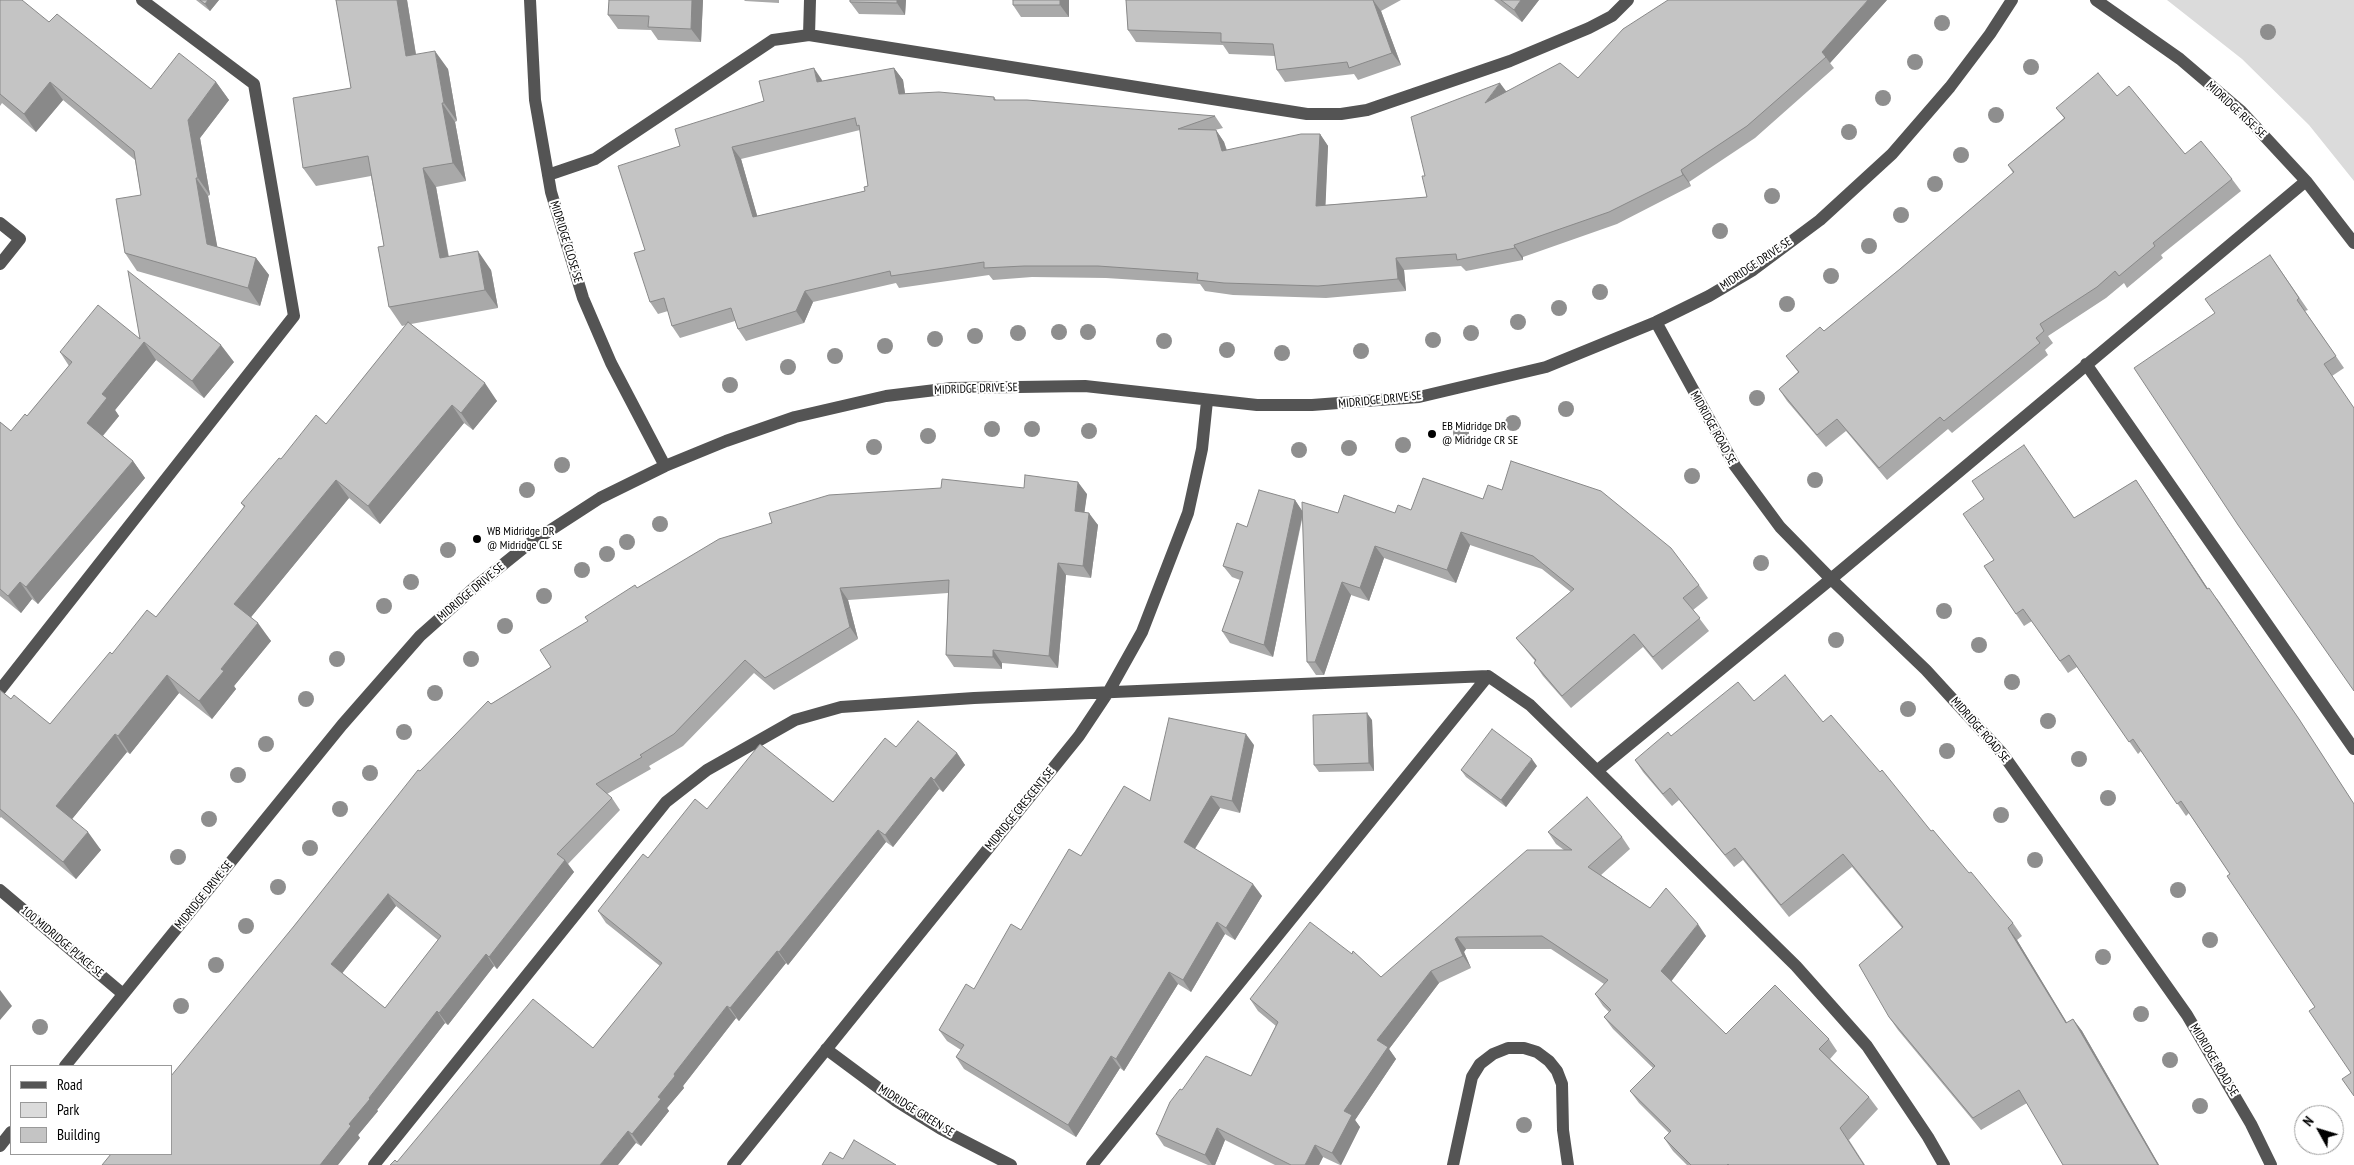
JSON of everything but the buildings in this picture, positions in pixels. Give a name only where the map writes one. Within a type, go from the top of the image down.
[{"type":"street","points":[[0,690],[294,316],[254,84],[142,0]]},
{"type":"street","name":"MIDRIDGE CLOSE SE","points":[[530,0],[535,100],[551,192],[583,298],[611,363],[665,466]]},
{"type":"street","points":[[809,35],[810,0]]},
{"type":"street","points":[[548,175],[595,159],[772,40],[809,35],[1308,114],[1340,114],[1367,110],[1510,61],[1589,28],[1612,16],[1628,0]]},
{"type":"street","name":"MIDRIDGE DRIVE SE","points":[[65,1065],[342,725],[420,636],[475,586],[526,546],[600,498],[665,466],[795,417],[886,396],[952,388],[1085,386],[1207,401],[1258,405],[1312,405],[1419,397],[1546,367],[1656,322],[1709,296],[1753,270],[1820,220],[1892,154],[1950,88],[1990,34],[2012,0]]},
{"type":"street","name":"MIDRIDGE RISE SE","points":[[2096,0],[2180,59],[2242,111],[2306,180],[2354,243]]},
{"type":"street","points":[[1598,770],[1831,579],[2306,180]]},
{"type":"street","points":[[0,223],[20,239],[0,264]]},
{"type":"street","name":"MIDRIDGE ROAD SE","points":[[1656,322],[1735,466],[1780,526],[1831,579],[1926,670],[2002,753],[2187,1015],[2252,1124],[2271,1165]]},
{"type":"street","points":[[2086,364],[2354,749]]},
{"type":"street","name":"MIDRIDGE CRESCENT SE","points":[[732,1165],[1079,736],[1109,691],[1142,632],[1188,513],[1202,449],[1207,401]]},
{"type":"street","points":[[1092,1165],[1488,676]]},
{"type":"street","points":[[374,1165],[666,802],[707,770],[795,720],[841,707],[1109,691],[1488,676],[1530,705],[1803,973],[1866,1046],[1928,1137],[1944,1165]]},
{"type":"street","name":"100 MIDRIDGE PLACE SE","points":[[0,890],[123,994]]},
{"type":"street","points":[[1453,1165],[1472,1077],[1480,1064],[1493,1054],[1508,1048],[1524,1048],[1537,1052],[1549,1060],[1558,1071],[1562,1084],[1563,1130],[1568,1165]]},
{"type":"street","name":"MIDRIDGE GREEN SE","points":[[826,1049],[896,1101],[942,1129],[1011,1165]]},
{"type":"street","points":[[0,1146],[10,1133]]},
{"type":"green space","points":[[2167,0],[2354,0],[2354,181],[2309,125],[2242,59]]},
{"type":"place","name":"EB Midridge DR @ Midridge CR SE","points":[[1432,434]]},
{"type":"place","name":"WB Midridge DR @ Midridge CL SE","points":[[477,539]]}]
